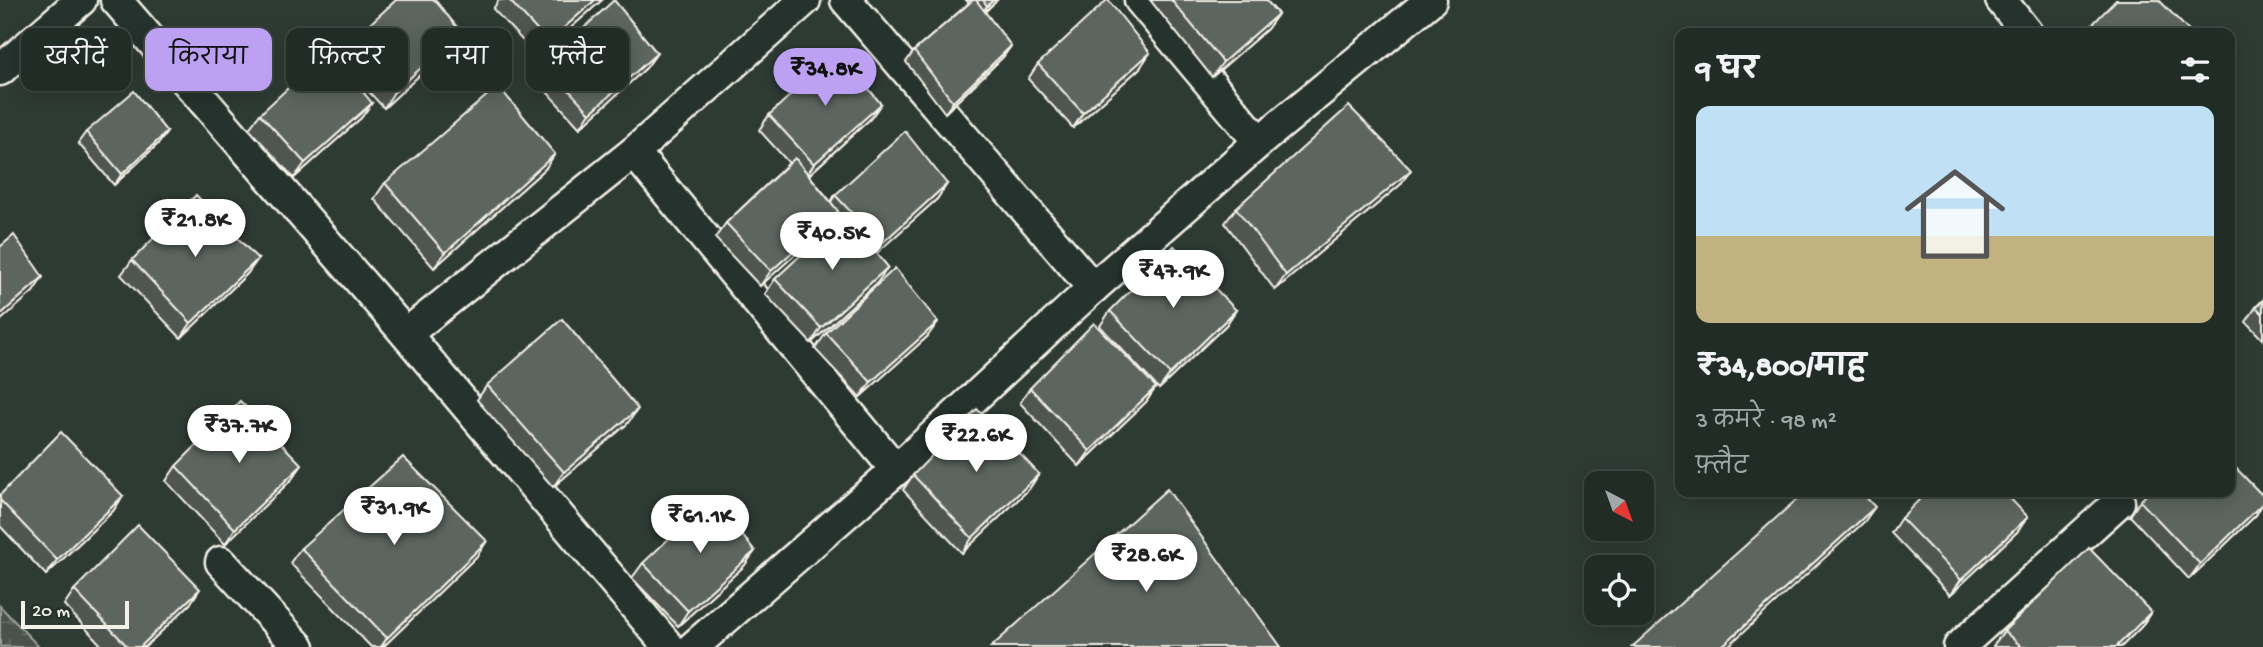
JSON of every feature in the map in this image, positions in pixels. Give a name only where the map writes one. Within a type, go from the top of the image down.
[{"type":"street","points":[[0,69],[81,0]]},
{"type":"street","points":[[116,0],[406,334],[669,647]]},
{"type":"street","points":[[406,334],[634,152],[805,0]]},
{"type":"street","points":[[846,0],[1093,288]]},
{"type":"street","points":[[1140,0],[1259,142]]},
{"type":"street","points":[[693,647],[896,470],[1093,288],[1259,142],[1431,0]]},
{"type":"street","points":[[2001,0],[2023,28]]},
{"type":"street","points":[[634,152],[896,470]]},
{"type":"street","points":[[1959,647],[2119,502]]},
{"type":"street","points":[[221,562],[299,647]]},
{"type":"green space","points":[[0,606],[39,647],[0,647]]},
{"type":"building","points":[[396,0],[435,0],[458,28],[422,28],[422,67],[408,79],[408,28],[365,28]]},
{"type":"building","points":[[509,0],[595,0],[564,28],[535,28]]},
{"type":"building","points":[[614,0],[657,53],[629,78],[629,28],[584,28]]},
{"type":"building","points":[[976,0],[1011,46],[953,102],[914,51]]},
{"type":"building","points":[[1107,0],[1150,53],[1083,113],[1038,64]]},
{"type":"building","points":[[1171,0],[1266,0],[1278,14],[1223,62]]},
{"type":"building","points":[[2116,0],[2159,0],[2186,28],[2089,28]]},
{"type":"building","points":[[838,51],[881,104],[814,164],[769,115]]},
{"type":"building","points":[[286,90],[362,91],[372,103],[305,163],[260,114]]},
{"type":"building","points":[[134,91],[167,132],[122,174],[86,132]]},
{"type":"building","points":[[492,91],[502,91],[555,154],[445,253],[385,183]]},
{"type":"building","points":[[570,91],[615,91],[590,113]]},
{"type":"building","points":[[1349,106],[1411,170],[1286,275],[1236,208]]},
{"type":"building","points":[[905,131],[947,184],[881,244],[835,195]]},
{"type":"building","points":[[795,158],[838,211],[771,271],[726,223]]},
{"type":"building","points":[[196,195],[258,259],[191,323],[132,260]]},
{"type":"building","points":[[845,214],[888,267],[821,328],[775,279]]},
{"type":"building","points":[[14,235],[43,277],[0,315],[0,247]]},
{"type":"building","points":[[1174,246],[1236,310],[1170,374],[1110,311]]},
{"type":"building","points":[[895,268],[938,322],[871,382],[826,333]]},
{"type":"building","points":[[2263,300],[2263,314],[2256,307]]},
{"type":"building","points":[[562,319],[638,409],[564,472],[487,385]]},
{"type":"building","points":[[1094,323],[1156,387],[1090,451],[1030,388]]},
{"type":"building","points":[[240,401],[302,465],[235,529],[176,466]]},
{"type":"building","points":[[977,409],[1039,474],[972,538],[913,475]]},
{"type":"building","points":[[61,432],[123,496],[57,560],[0,500],[0,495]]},
{"type":"building","points":[[403,457],[487,541],[387,638],[301,548]]},
{"type":"building","points":[[2235,467],[2263,496],[2263,503],[2200,564],[2140,501],[2144,497],[2235,497]]},
{"type":"building","points":[[1167,489],[1281,647],[991,647]]},
{"type":"building","points":[[1799,497],[1866,497],[1875,507],[1721,647],[1632,647]]},
{"type":"building","points":[[1922,497],[2009,497],[2028,517],[1961,580],[1901,518]]},
{"type":"building","points":[[712,498],[755,551],[688,611],[643,563]]},
{"type":"building","points":[[138,525],[200,589],[140,647],[128,647],[74,590]]},
{"type":"building","points":[[2089,548],[2151,612],[2116,647],[2022,647],[2004,631]]}]
